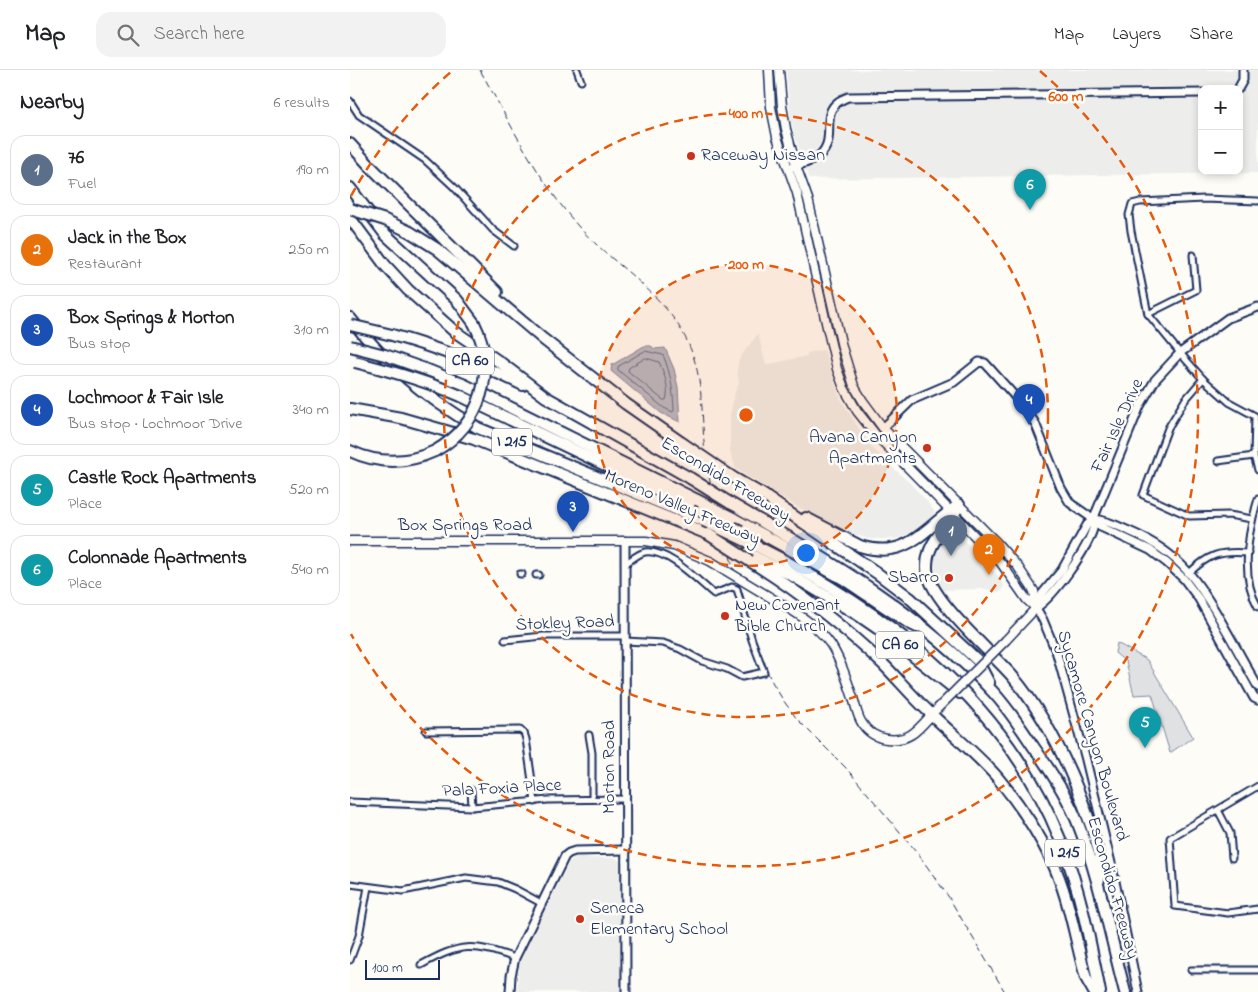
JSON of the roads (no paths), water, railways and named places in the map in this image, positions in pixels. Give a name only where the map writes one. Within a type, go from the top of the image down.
[{"type":"highway","points":[[350,144],[543,339]]},
{"type":"highway","points":[[350,188],[385,234],[457,300],[474,323],[484,354],[485,375],[477,406],[465,427],[435,451],[415,459],[390,462],[368,458],[350,451]]},
{"type":"highway","points":[[350,209],[385,220],[410,232],[443,254],[543,339],[626,404],[732,477],[853,542],[880,550],[897,548],[913,542],[952,514]]},
{"type":"highway","name":"Escondido Freeway","points":[[350,218],[385,265],[408,290],[454,331],[546,396],[690,478],[851,574],[888,599],[958,656],[994,693],[1022,729],[1046,764],[1076,820],[1098,888],[1124,992]]},
{"type":"highway","name":"Escondido Freeway","points":[[350,318],[368,342],[392,367],[425,394],[471,424],[507,440],[702,516],[743,536],[809,573],[869,610],[918,648],[953,680],[995,728],[1031,780],[1060,838],[1072,872],[1100,992]]},
{"type":"highway","name":"CA 60","points":[[350,325],[392,335],[440,350],[484,367],[546,396]]},
{"type":"highway","points":[[350,346],[430,370],[466,385],[734,518],[812,560],[909,624],[932,634]]},
{"type":"highway","points":[[352,362],[404,374],[434,384],[702,516]]},
{"type":"highway","name":"Moreno Valley Freeway","points":[[350,409],[401,418],[474,439],[708,534],[749,557],[791,575],[858,615],[930,669],[948,685],[971,700]]},
{"type":"highway","points":[[760,493],[877,573],[910,598],[977,660],[994,693]]},
{"type":"highway","points":[[959,506],[940,531],[929,552],[927,570],[929,580],[941,600],[1012,676],[1051,731],[1082,800],[1100,857],[1098,888]]},
{"type":"highway","points":[[743,536],[825,577],[889,619],[929,653],[968,692],[995,728]]},
{"type":"highway","points":[[749,557],[819,609],[884,666],[934,712],[996,776],[1033,826],[1058,876],[1086,978],[1094,992]]},
{"type":"main road","name":"Sycamore Canyon Boulevard","points":[[770,70],[771,107],[777,137],[797,193],[831,344],[844,388],[857,411],[876,435],[1001,563],[1027,600],[1036,608]]},
{"type":"main road","name":"Sycamore Canyon Boulevard","points":[[779,70],[784,121],[796,166],[808,199],[846,363],[854,386],[883,428],[1018,567],[1034,591],[1036,608]]},
{"type":"main road","name":"Box Springs Road","points":[[350,541],[625,541],[666,544],[680,548],[710,561],[804,618],[815,627],[830,644],[841,663],[859,718],[868,731],[884,739],[905,738],[918,729],[934,712]]},
{"type":"main road","name":"Fair Isle Drive","points":[[934,712],[1036,608]]},
{"type":"street","points":[[576,70],[581,81]]},
{"type":"street","points":[[1240,85],[1243,80],[1242,70]]},
{"type":"street","points":[[788,169],[814,159],[822,152],[827,142],[829,116],[832,107],[837,102],[848,97],[1198,93]]},
{"type":"street","points":[[350,101],[359,115],[425,160],[454,187],[493,230],[514,246]]},
{"type":"street","points":[[1258,201],[1146,201],[1132,204],[1130,215],[1131,231],[1148,314],[1180,354],[1204,379],[1229,402],[1255,416],[1254,456],[1258,470]]},
{"type":"street","points":[[1148,314],[1196,290],[1193,255]]},
{"type":"street","name":"Fair Isle Drive","points":[[1036,608],[1045,602],[1055,591],[1077,559],[1093,529],[1093,519],[1140,406],[1155,380],[1180,354],[1228,318],[1258,307]]},
{"type":"street","points":[[883,428],[912,400],[954,382],[979,362],[985,363],[1020,402],[1035,424],[1070,503],[1101,527],[1150,550],[1184,579],[1199,599],[1254,698],[1258,700]]},
{"type":"street","points":[[1204,379],[1185,400],[1168,428],[1143,495],[1190,516],[1229,515],[1252,519]]},
{"type":"street","points":[[1218,461],[1254,456]]},
{"type":"street","points":[[1258,499],[1252,519],[1248,553],[1248,573],[1254,601],[1258,607]]},
{"type":"street","points":[[1093,519],[1102,520],[1142,536],[1169,553],[1190,573],[1210,602],[1258,687]]},
{"type":"street","name":"Morton Road","points":[[625,541],[626,992]]},
{"type":"street","name":"Stokley Road","points":[[505,640],[542,636],[625,638],[663,643],[742,677],[764,672],[752,640],[737,589],[732,587],[714,594],[671,559],[660,554],[645,552],[625,564]]},
{"type":"street","points":[[1184,579],[1205,560],[1214,555],[1230,552],[1248,553]]},
{"type":"street","name":"Sycamore Canyon Boulevard","points":[[1036,608],[1057,654],[1085,756],[1112,867],[1138,992]]},
{"type":"street","points":[[426,731],[520,730],[526,738],[535,802]]},
{"type":"street","points":[[589,735],[592,753],[592,799]]},
{"type":"street","points":[[1258,786],[1170,838],[1175,906],[1228,913],[1258,909]]},
{"type":"street","points":[[471,790],[472,807]]},
{"type":"street","name":"Pala Foxia Place","points":[[350,802],[472,807],[592,799],[625,799]]},
{"type":"street","points":[[1218,810],[1230,833],[1232,858]]},
{"type":"street","points":[[510,992],[515,958],[562,860],[569,853],[575,851],[625,850]]},
{"type":"street","points":[[350,884],[403,891],[466,878],[498,882],[542,903]]},
{"type":"street","points":[[350,960],[359,936],[368,887]]},
{"type":"street","points":[[421,965],[452,950],[466,947],[479,947],[515,958]]},
{"type":"street","points":[[1191,970],[1258,970]]},
{"type":"water","points":[[644,346],[651,346],[655,349],[665,348],[674,369],[678,387],[680,422],[661,413],[611,371],[612,365]]},
{"type":"railway","points":[[480,70],[525,151],[550,190],[578,226],[663,305],[685,337],[697,371],[706,459],[714,499],[760,655],[771,680],[797,719],[846,768],[916,851],[948,896],[1005,992]]},
{"type":"place","name":"Raceway Nissan","points":[[691,156]]},
{"type":"place","name":"Colonnade Apartments","points":[[1030,210]]},
{"type":"place","name":"Lochmoor & Fair Isle","points":[[1029,425]]},
{"type":"place","name":"Avana Canyon Apartments","points":[[927,448]]},
{"type":"place","name":"Box Springs & Morton","points":[[573,532]]},
{"type":"place","name":"76","points":[[951,556]]},
{"type":"place","name":"Jack in the Box","points":[[989,575]]},
{"type":"place","name":"Sbarro","points":[[949,578]]},
{"type":"place","name":"New Covenant Bible Church","points":[[725,616]]},
{"type":"place","name":"Castle Rock Apartments","points":[[1145,748]]},
{"type":"place","name":"Seneca Elementary School","points":[[580,919]]}]
